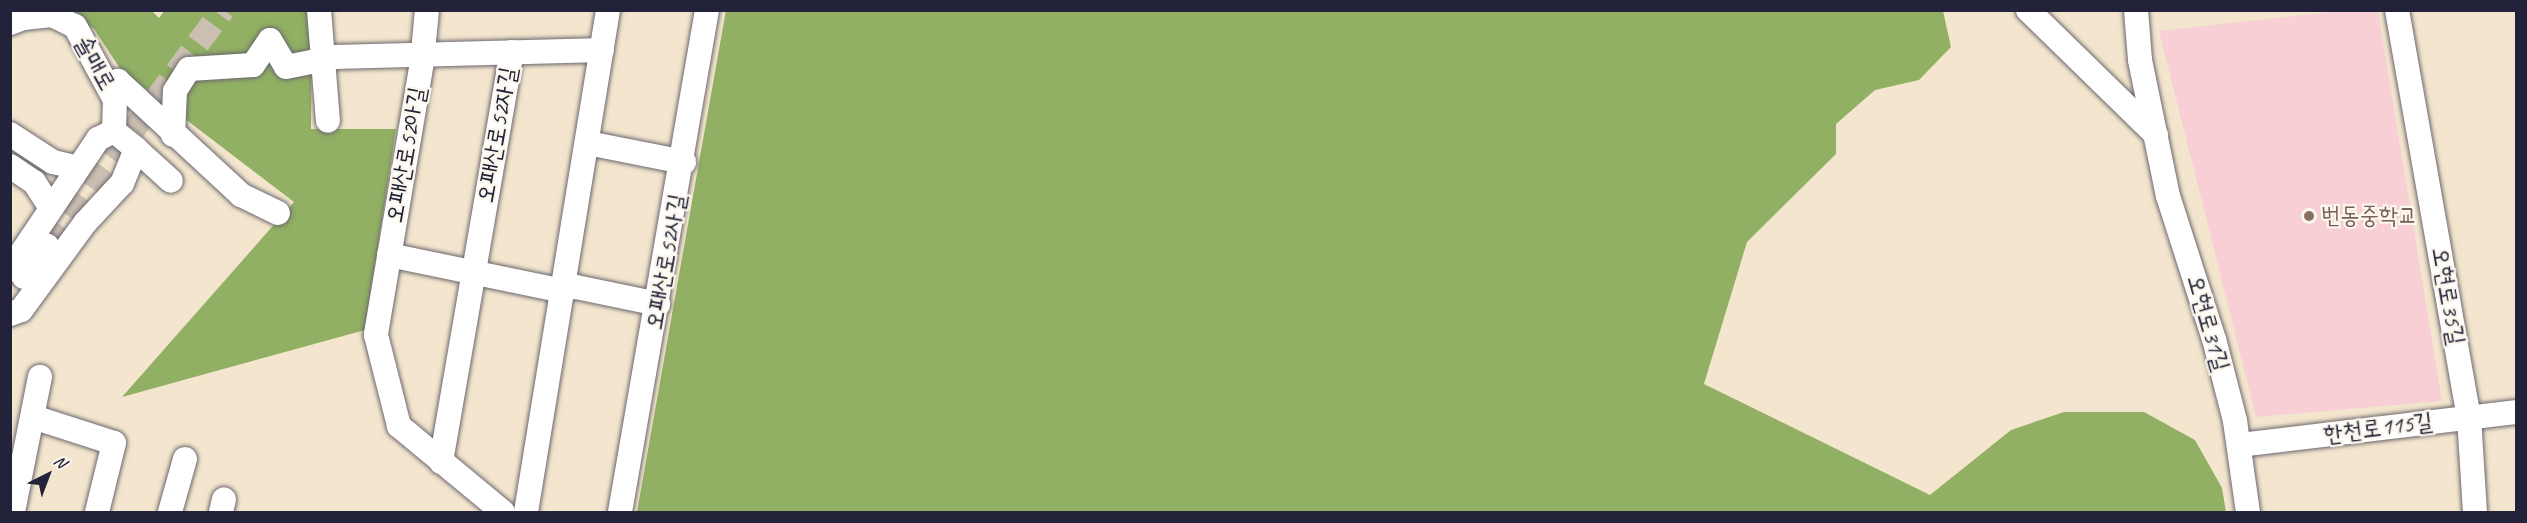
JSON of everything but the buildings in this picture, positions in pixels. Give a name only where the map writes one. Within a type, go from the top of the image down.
[{"type":"street","points":[[319,10],[321,62],[328,122]]},
{"type":"street","name":"오패산로52아길","points":[[427,10],[423,54],[376,335],[399,426],[503,513]]},
{"type":"street","points":[[526,513],[565,288],[608,10]]},
{"type":"street","name":"오패산로52사길","points":[[620,513],[684,162],[707,10]]},
{"type":"street","points":[[2028,10],[2156,135]]},
{"type":"street","name":"오현로31길","points":[[2136,10],[2140,60],[2168,196],[2214,339],[2240,445],[2248,513]]},
{"type":"street","name":"오현로35길","points":[[2397,10],[2469,417],[2475,513]]},
{"type":"street","name":"솔매로","points":[[10,23],[23,18],[52,15],[75,26],[115,100],[114,131]]},
{"type":"street","name":"오패산로52아길","points":[[173,135],[175,91],[189,69],[253,65],[270,40],[286,67],[321,62],[336,57],[512,52]]},
{"type":"street","name":"오패산로52자길","points":[[441,462],[472,272],[512,52],[602,50]]},
{"type":"street","points":[[109,87],[118,81],[173,135],[241,195],[278,213]]},
{"type":"street","points":[[10,270],[75,167],[98,139],[114,131],[171,181]]},
{"type":"street","points":[[10,134],[53,162],[75,167]]},
{"type":"street","points":[[588,142],[684,162]]},
{"type":"street","points":[[10,314],[21,310],[85,223],[122,183],[136,149]]},
{"type":"street","points":[[10,166],[34,182],[51,207]]},
{"type":"street","points":[[10,297],[47,245]]},
{"type":"street","name":"오패산로52아길","points":[[389,255],[472,272]]},
{"type":"street","points":[[472,272],[658,304]]},
{"type":"street","points":[[13,512],[40,377]]},
{"type":"street","name":"한천로115길","points":[[2240,445],[2517,412]]},
{"type":"street","points":[[33,417],[114,443],[97,513]]},
{"type":"street","points":[[170,513],[185,459]]},
{"type":"shaded area","name":"번동중학교","points":[[2339,11],[2378,11],[2442,401],[2256,417],[2159,31]]},
{"type":"green space","points":[[726,10],[1943,11],[1951,47],[1919,80],[1875,90],[1836,124],[1836,154],[1747,242],[1704,384],[1930,495],[2011,430],[2064,412],[2144,412],[2195,440],[2222,488],[2226,512],[637,512]]},
{"type":"green space","points":[[66,11],[152,11],[159,18],[164,11],[312,11],[311,129],[396,129],[365,330],[122,397],[294,202],[121,70],[94,29]]},
{"type":"tunnel","points":[[47,245],[223,10]]},
{"type":"place","name":"번동중학교","points":[[2309,216]]}]
